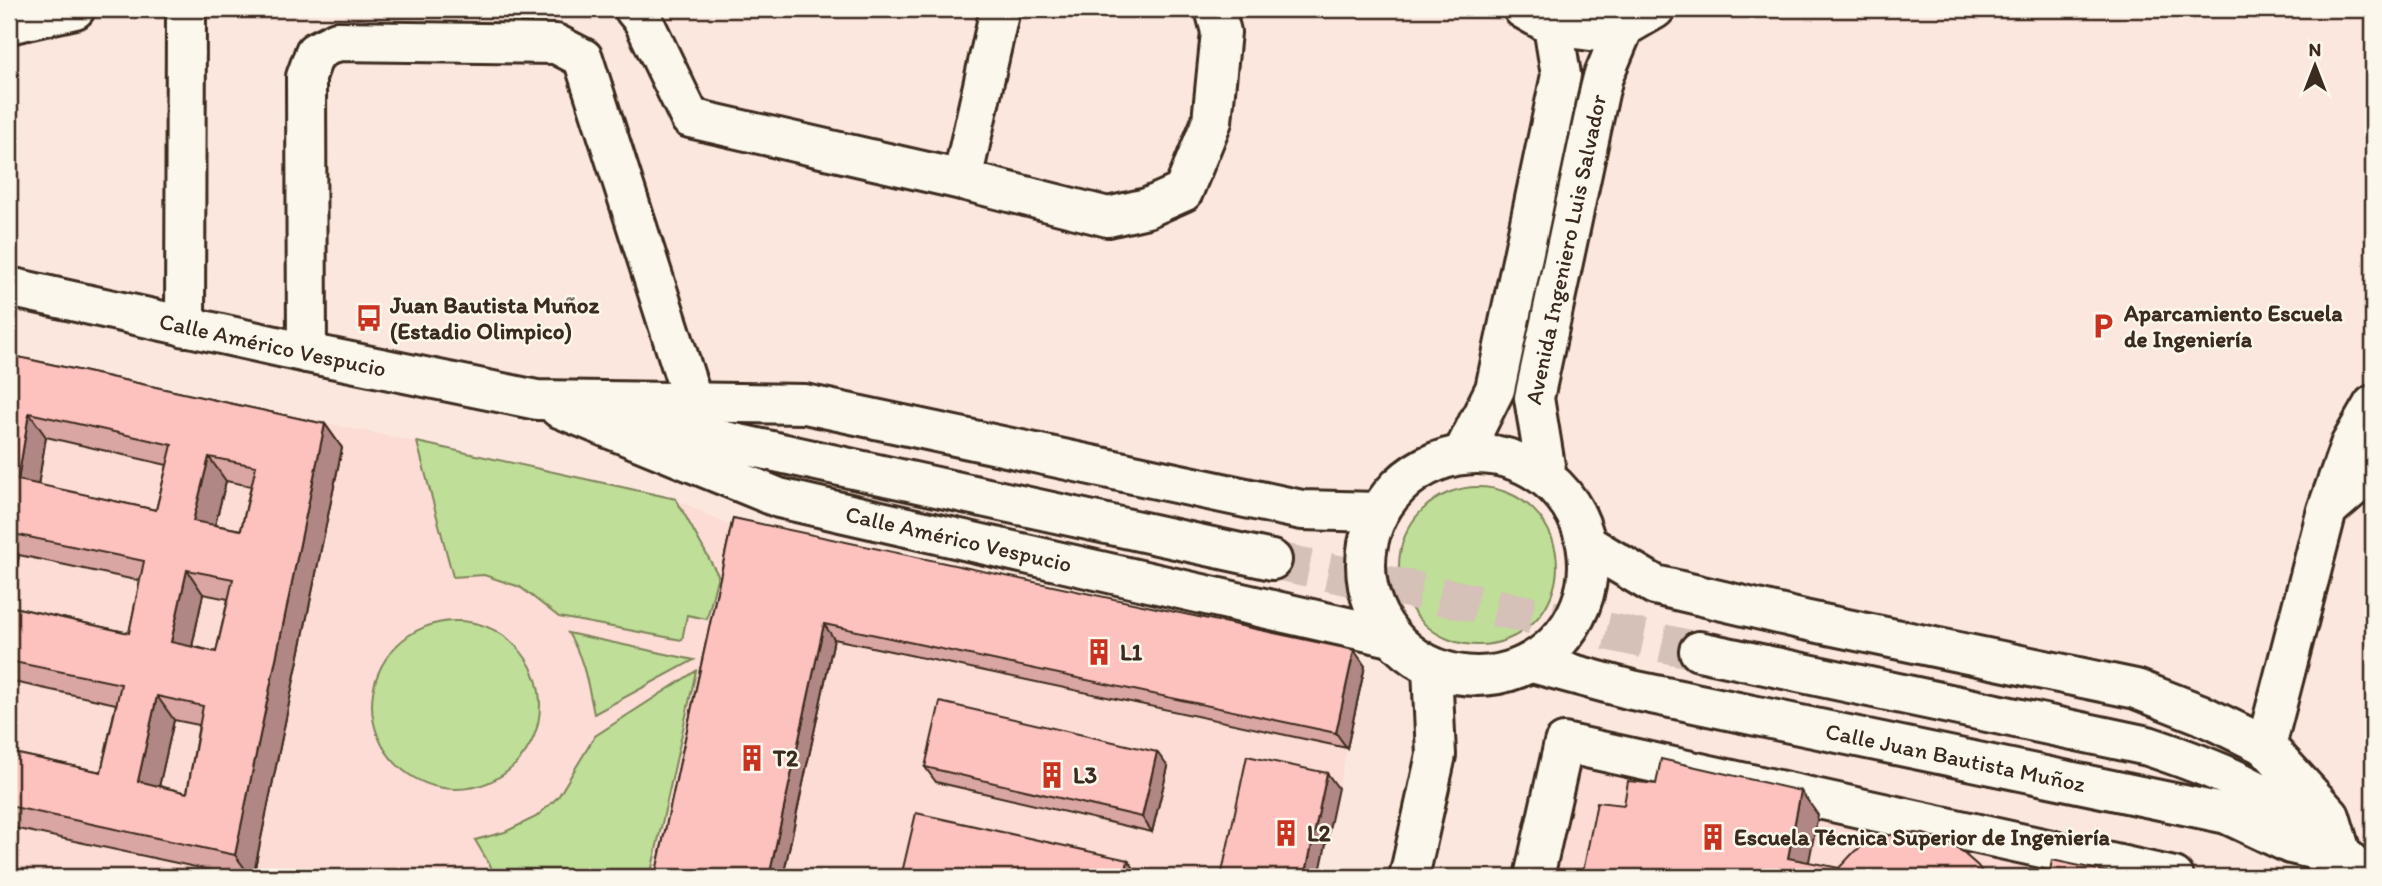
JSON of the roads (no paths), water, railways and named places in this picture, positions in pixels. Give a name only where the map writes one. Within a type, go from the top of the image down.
[{"type":"street","points":[[9,24],[75,9]]},
{"type":"street","points":[[185,327],[186,9]]},
{"type":"street","points":[[634,9],[643,20],[690,118],[962,180],[1108,217],[1147,208],[1183,192],[1212,121],[1221,32],[1215,9]]},
{"type":"street","points":[[962,180],[1000,9]]},
{"type":"street","points":[[1538,18],[1598,32],[1640,18]]},
{"type":"street","name":"Avenida Ingeniero Luis Salvador","points":[[1462,455],[1494,390],[1561,75],[1538,18]]},
{"type":"street","name":"Avenida Ingeniero Luis Salvador","points":[[1547,478],[1534,398],[1601,85],[1640,18]]},
{"type":"street","points":[[307,353],[306,77],[314,52],[337,41],[556,44],[583,58],[693,402]]},
{"type":"street","name":"Calle Américo Vespucio","points":[[9,287],[185,327],[537,400],[779,498],[1391,637]]},
{"type":"street","points":[[537,400],[1272,560]]},
{"type":"street","name":"Calle Américo Vespucio","points":[[537,400],[805,404],[1302,510],[1378,512]]},
{"type":"street","points":[[2266,746],[2327,510],[2350,444],[2373,405]]},
{"type":"street","points":[[1462,455],[1507,458],[1547,478],[1566,497],[1580,519],[1588,545],[1589,580],[1579,613],[1559,641],[1532,663],[1500,675],[1466,677],[1432,668],[1410,655],[1391,637],[1370,598],[1366,554],[1378,512],[1399,484],[1428,465],[1462,455]]},
{"type":"street","points":[[2327,510],[2373,470]]},
{"type":"street","points":[[1588,545],[1655,585],[1804,620],[2136,689],[2200,713],[2266,746],[2330,816],[2359,872]]},
{"type":"street","points":[[1699,651],[2148,746],[2204,765],[2244,783],[2295,814],[2359,872]]},
{"type":"street","name":"Calle Juan Bautista Muñoz","points":[[1532,663],[1632,690],[2227,814],[2359,872]]},
{"type":"street","points":[[1409,877],[1436,755],[1432,668]]},
{"type":"street","points":[[1534,877],[1564,743],[2174,877]]},
{"type":"tunnel","points":[[1272,560],[1699,651]]},
{"type":"place","name":"Juan Bautista Muñoz (Estadio Olimpico)","points":[[369,318]]},
{"type":"place","name":"Aparcamiento Escuela de Ingeniería","points":[[2103,326]]},
{"type":"place","name":"L1","points":[[1099,652]]},
{"type":"place","name":"T2","points":[[752,758]]},
{"type":"place","name":"L3","points":[[1052,775]]},
{"type":"place","name":"L2","points":[[1286,833]]},
{"type":"place","name":"Escuela Técnica Superior de Ingeniería","points":[[1713,837]]}]
